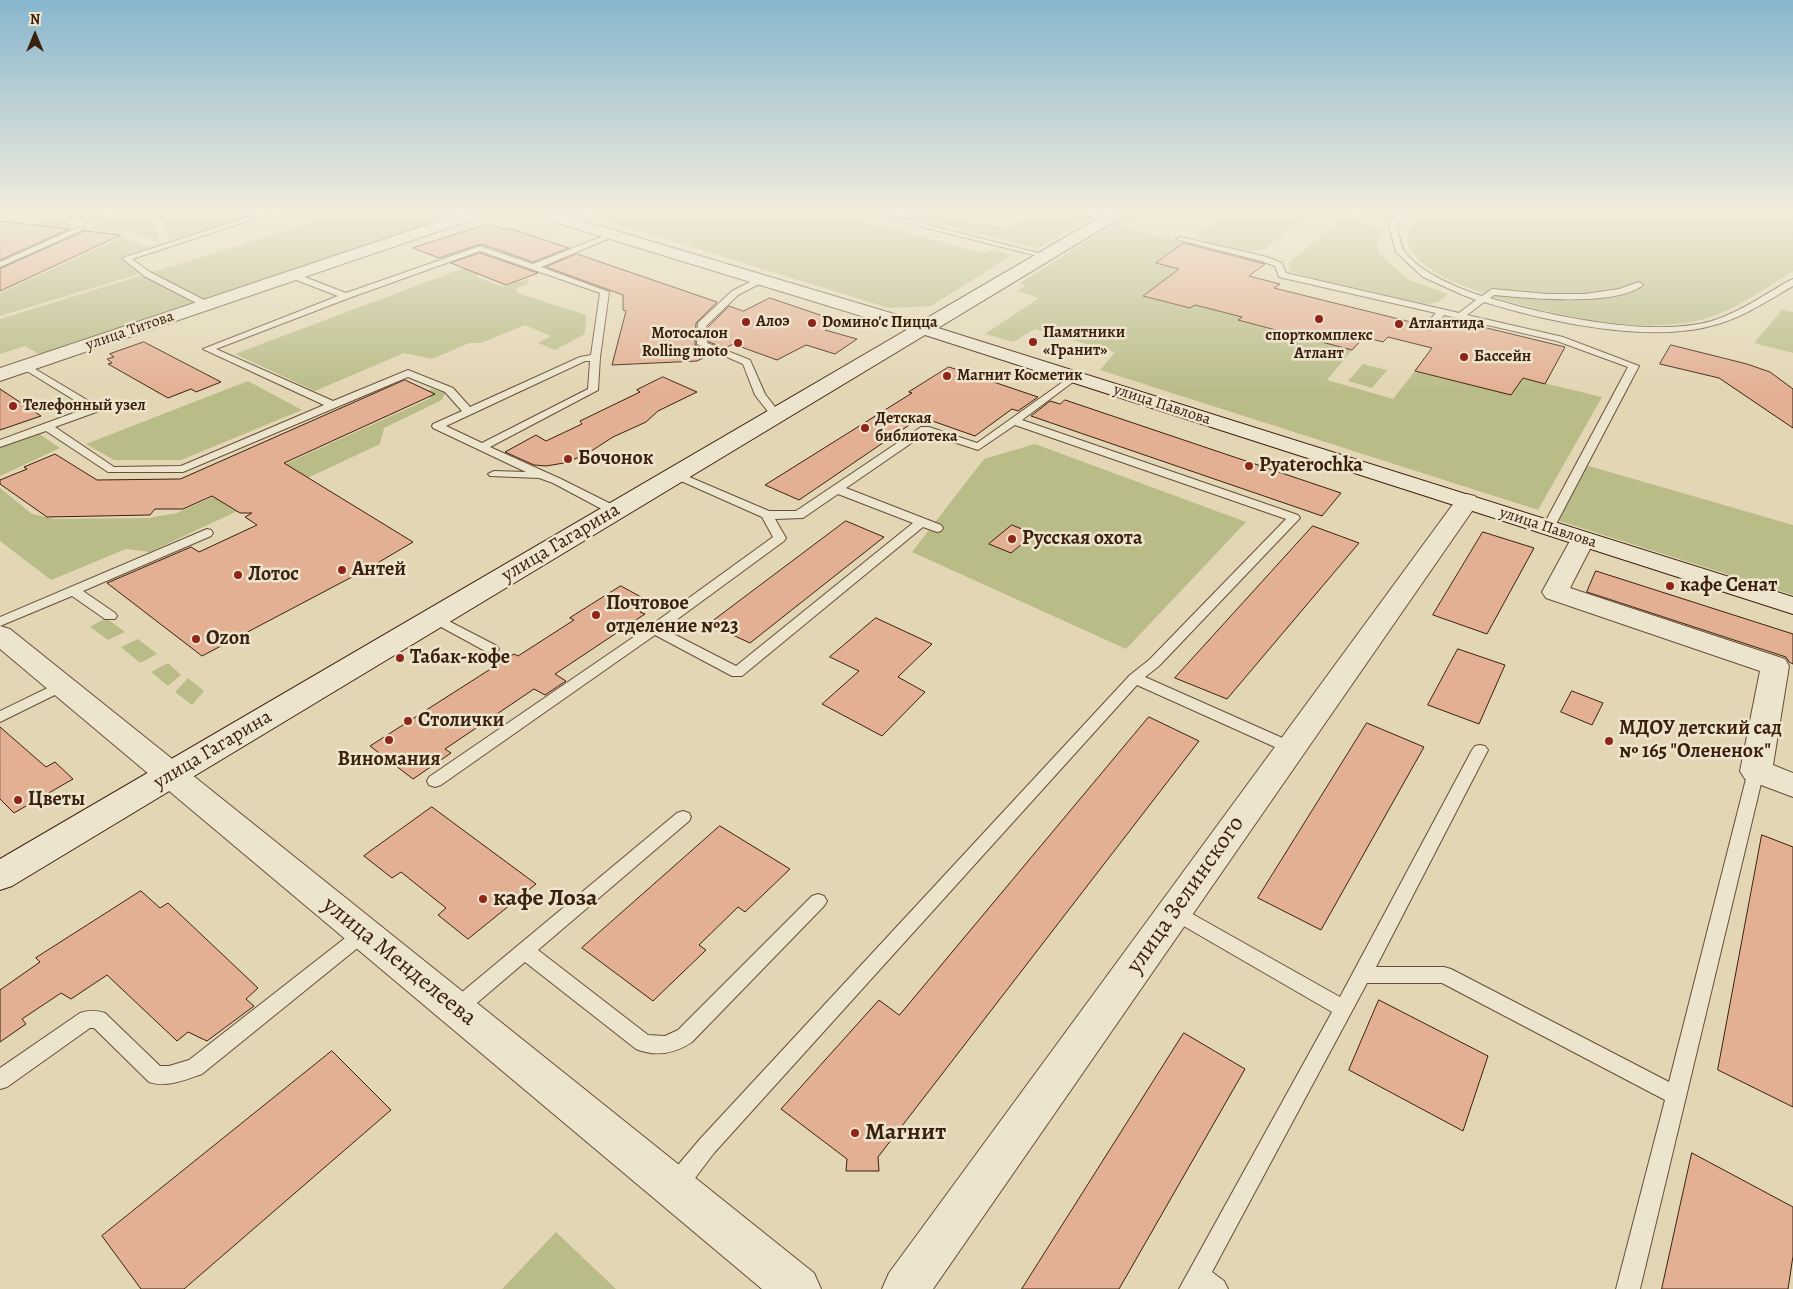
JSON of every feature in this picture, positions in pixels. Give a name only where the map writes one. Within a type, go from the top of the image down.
[{"type":"street","name":"улица Титова","points":[[0,375],[311,270]]},
{"type":"street","name":"улица Павлова","points":[[727,270],[924,329],[1793,606]]},
{"type":"street","name":"улица Гагарина","points":[[0,876],[1022,270]]},
{"type":"street","name":"улица Зелинского","points":[[905,1289],[1467,501]]},
{"type":"street","points":[[1583,539],[1555,592],[1775,666],[1756,771],[1793,785]]},
{"type":"street","name":"улица Менделеева","points":[[0,635],[798,1289]]},
{"type":"lane","points":[[142,270],[208,305]]},
{"type":"lane","points":[[333,405],[208,349],[418,270]]},
{"type":"lane","points":[[538,270],[541,282]]},
{"type":"lane","points":[[482,448],[593,390],[595,358],[605,292],[544,270]]},
{"type":"lane","points":[[1281,270],[1282,275],[1560,339],[1634,366],[1548,528]]},
{"type":"lane","points":[[1422,270],[1440,282],[1483,299],[1540,315],[1592,324],[1632,328],[1680,329],[1721,322],[1741,314],[1793,282]]},
{"type":"lane","points":[[294,276],[346,296]]},
{"type":"lane","points":[[760,280],[735,293],[701,325],[702,344],[746,362],[760,395],[777,416]]},
{"type":"lane","points":[[1459,317],[1492,292],[1536,296],[1592,297],[1619,293],[1639,284]]},
{"type":"lane","points":[[1429,326],[1441,313]]},
{"type":"lane","points":[[595,358],[583,359],[437,426],[615,510]]},
{"type":"lane","points":[[0,444],[95,409],[25,366]]},
{"type":"lane","points":[[47,427],[112,470],[182,469],[408,373],[449,390],[468,412]]},
{"type":"lane","points":[[435,780],[654,629],[780,538],[799,515],[925,428],[978,448],[1074,377]]},
{"type":"lane","points":[[674,1187],[707,1146],[866,975],[1136,678],[1154,663],[1294,518],[1014,421]]},
{"type":"lane","points":[[494,474],[543,476]]},
{"type":"lane","points":[[676,476],[767,515],[799,515]]},
{"type":"lane","points":[[837,489],[937,528]]},
{"type":"lane","points":[[767,515],[780,538]]},
{"type":"lane","points":[[654,629],[737,673],[921,522]]},
{"type":"lane","points":[[0,622],[207,533]]},
{"type":"lane","points":[[73,590],[110,616]]},
{"type":"lane","points":[[435,618],[492,649]]},
{"type":"lane","points":[[1136,678],[1291,748]]},
{"type":"lane","points":[[0,717],[62,686]]},
{"type":"lane","points":[[1216,1289],[1194,1283],[1344,1009],[1480,750]]},
{"type":"lane","points":[[1628,1289],[1678,1096],[1756,771]]},
{"type":"lane","points":[[456,1009],[683,817]]},
{"type":"lane","points":[[525,951],[644,1043],[658,1047],[672,1045],[685,1036],[818,900]]},
{"type":"lane","points":[[1174,912],[1344,1009]]},
{"type":"lane","points":[[0,1080],[87,1019],[98,1019],[156,1075],[169,1075],[195,1067],[364,933]]},
{"type":"lane","points":[[1362,975],[1444,975],[1678,1096]]},
{"type":"green space","points":[[50,270],[135,270],[139,274],[0,316],[0,293]]},
{"type":"green space","points":[[159,270],[293,270],[41,355],[25,346],[0,354],[0,319]]},
{"type":"green space","points":[[458,270],[484,270],[476,277],[503,287],[527,279],[528,284],[516,288],[517,293],[586,315],[585,334],[555,350],[538,343],[551,336],[525,325],[481,343],[469,343],[432,359],[404,353],[315,391],[235,354]]},
{"type":"green space","points":[[767,270],[988,270],[931,306],[889,308]]},
{"type":"green space","points":[[1040,270],[1177,270],[1143,296],[1190,308],[1195,305],[1242,317],[1239,320],[1352,350],[1327,380],[1393,399],[1415,371],[1511,395],[1523,378],[1602,397],[1538,510],[1100,370],[1115,352],[1035,329],[1013,342],[985,334],[1039,298],[1018,291],[1026,286],[1020,283]]},
{"type":"green space","points":[[1290,270],[1397,270],[1407,279],[1448,294],[1438,302],[1426,304],[1301,275]]},
{"type":"green space","points":[[1433,270],[1793,270],[1722,313],[1696,321],[1662,325],[1616,323],[1556,313],[1486,294],[1452,281]]},
{"type":"green space","points":[[1782,310],[1793,312],[1793,353],[1754,343]]},
{"type":"green space","points":[[1363,364],[1387,370],[1372,388],[1348,381]]},
{"type":"green space","points":[[248,381],[302,410],[181,460],[114,460],[86,444]]},
{"type":"green space","points":[[432,389],[445,393],[442,400],[384,428],[380,444],[150,552],[126,549],[51,580],[0,541],[0,488],[32,514],[54,519],[149,518],[177,513],[431,398],[425,392]]},
{"type":"green space","points":[[38,433],[60,448],[0,476],[0,447]]},
{"type":"green space","points":[[1035,444],[1246,522],[1126,649],[912,552],[984,459]]},
{"type":"green space","points":[[1582,464],[1793,525],[1793,595],[1553,519]]},
{"type":"green space","points":[[106,618],[125,632],[108,640],[90,627]]},
{"type":"green space","points":[[138,639],[157,654],[140,663],[121,647]]},
{"type":"green space","points":[[168,663],[181,675],[168,686],[151,672]]},
{"type":"green space","points":[[188,678],[204,691],[192,705],[175,692]]},
{"type":"green space","points":[[556,1232],[616,1289],[502,1289]]},
{"type":"building","points":[[0,270],[45,270],[0,291]]},
{"type":"building","points":[[469,270],[530,270],[538,273],[506,285]]},
{"type":"building","points":[[555,270],[624,270],[717,302],[696,323],[695,345],[714,353],[697,361],[612,365],[626,311],[623,310],[623,295]]},
{"type":"building","name":"спорткомплекс Атлант","points":[[1177,270],[1257,270],[1249,276],[1280,284],[1274,288],[1423,325],[1426,330],[1432,330],[1435,327],[1446,330],[1454,320],[1565,347],[1545,384],[1523,378],[1511,395],[1415,371],[1432,348],[1388,337],[1383,342],[1364,337],[1352,350],[1238,320],[1242,317],[1195,305],[1190,308],[1143,296]]},
{"type":"building","points":[[770,298],[829,318],[823,322],[828,324],[825,326],[830,327],[825,330],[857,339],[835,354],[806,345],[777,360],[733,344],[725,348],[709,342],[708,327],[729,306],[743,311]]},
{"type":"building","points":[[144,342],[221,382],[196,392],[191,389],[168,398],[108,364],[112,363],[107,359],[114,357],[110,354]]},
{"type":"building","points":[[1671,345],[1747,364],[1770,372],[1793,389],[1793,428],[1719,378],[1660,364]]},
{"type":"building","points":[[949,367],[1038,397],[1018,411],[1012,409],[975,436],[921,417],[799,500],[765,485],[912,393],[909,392]]},
{"type":"building","points":[[663,377],[697,392],[658,411],[646,422],[613,437],[585,455],[564,463],[546,466],[534,465],[505,452],[536,435],[546,441],[582,424],[580,421],[640,392],[637,390]]},
{"type":"building","points":[[405,380],[435,394],[284,463],[413,542],[369,568],[202,656],[107,583],[191,547],[199,552],[257,525],[245,517],[252,513],[240,513],[212,496],[183,509],[155,509],[150,515],[47,517],[0,484],[0,480],[27,469],[24,467],[55,454],[97,480],[180,479]]},
{"type":"building","name":"Телефонный узел","points":[[0,389],[41,416],[0,430]]},
{"type":"building","points":[[1065,400],[1341,493],[1322,516],[1031,416],[1050,401],[1060,404]]},
{"type":"building","points":[[846,521],[884,537],[750,643],[709,624]]},
{"type":"building","name":"Русская охота","points":[[1012,525],[1034,534],[1011,553],[989,544]]},
{"type":"building","points":[[1313,526],[1359,543],[1227,699],[1175,678]]},
{"type":"building","points":[[1483,532],[1534,548],[1487,634],[1433,615]]},
{"type":"building","points":[[1596,571],[1793,634],[1793,664],[1786,657],[1587,592]]},
{"type":"building","points":[[621,586],[652,603],[640,612],[645,614],[555,674],[566,681],[545,695],[534,689],[445,749],[451,753],[413,779],[370,746],[514,654],[518,656],[574,620],[570,618]]},
{"type":"building","points":[[876,618],[932,644],[898,677],[925,692],[882,736],[822,704],[859,671],[830,657]]},
{"type":"building","points":[[1458,649],[1505,665],[1479,724],[1428,705]]},
{"type":"building","points":[[1572,691],[1603,703],[1592,725],[1561,712]]},
{"type":"building","points":[[1149,717],[1199,741],[878,1157],[879,1171],[846,1171],[847,1159],[781,1109],[879,1000],[899,1015]]},
{"type":"building","points":[[1367,723],[1424,747],[1321,930],[1258,898]]},
{"type":"building","points":[[0,727],[46,767],[55,762],[73,779],[14,813],[0,799]]},
{"type":"building","points":[[432,807],[536,884],[468,939],[438,915],[446,908],[401,872],[392,878],[364,856]]},
{"type":"building","points":[[720,826],[790,869],[745,912],[738,907],[699,945],[706,950],[653,1001],[582,948]]},
{"type":"building","points":[[1762,835],[1793,847],[1793,1107],[1718,1070]]},
{"type":"building","points":[[141,891],[160,908],[168,903],[258,988],[246,999],[254,1006],[207,1041],[188,1032],[177,1041],[107,975],[71,999],[61,993],[22,1019],[26,1024],[0,1042],[0,990],[40,962],[36,958]]},
{"type":"building","points":[[1379,1000],[1488,1056],[1463,1131],[1349,1070]]},
{"type":"building","points":[[1184,1033],[1245,1069],[1119,1289],[1022,1289]]},
{"type":"building","points":[[332,1051],[391,1110],[184,1289],[141,1289],[102,1236]]},
{"type":"building","points":[[1692,1153],[1793,1207],[1793,1256],[1788,1289],[1662,1289]]},
{"type":"place","name":"спорткомплекс Атлант","points":[[1319,319]]},
{"type":"place","name":"Алоэ","points":[[746,322]]},
{"type":"place","name":"Doмино'с Пицца","points":[[812,323]]},
{"type":"place","name":"Атлантида","points":[[1399,324]]},
{"type":"place","name":"Памятники «Гранит»","points":[[1033,342]]},
{"type":"place","name":"Мотосалон Rolling moto","points":[[738,343]]},
{"type":"place","name":"Бассейн","points":[[1464,357]]},
{"type":"place","name":"Магнит Косметик","points":[[947,376]]},
{"type":"place","name":"Телефонный узел","points":[[13,406]]},
{"type":"place","name":"Детская библиотека","points":[[865,428]]},
{"type":"place","name":"Бочонок","points":[[568,459]]},
{"type":"place","name":"Pyaterochka","points":[[1249,466]]},
{"type":"place","name":"Русская охота","points":[[1012,539]]},
{"type":"place","name":"Антей","points":[[342,570]]},
{"type":"place","name":"Лотос","points":[[238,575]]},
{"type":"place","name":"кафе Сенат","points":[[1670,586]]},
{"type":"place","name":"Почтовое отделение №23","points":[[596,615]]},
{"type":"place","name":"Ozon","points":[[196,639]]},
{"type":"place","name":"Табак-кофе","points":[[400,658]]},
{"type":"place","name":"Столички","points":[[408,721]]},
{"type":"place","name":"Виномания","points":[[389,740]]},
{"type":"place","name":"МДОУ детский сад № 165 \"Олененок\"","points":[[1609,741]]},
{"type":"place","name":"Цветы","points":[[18,800]]},
{"type":"place","name":"кафе Лоза","points":[[483,899]]},
{"type":"place","name":"Магнит","points":[[855,1133]]}]
